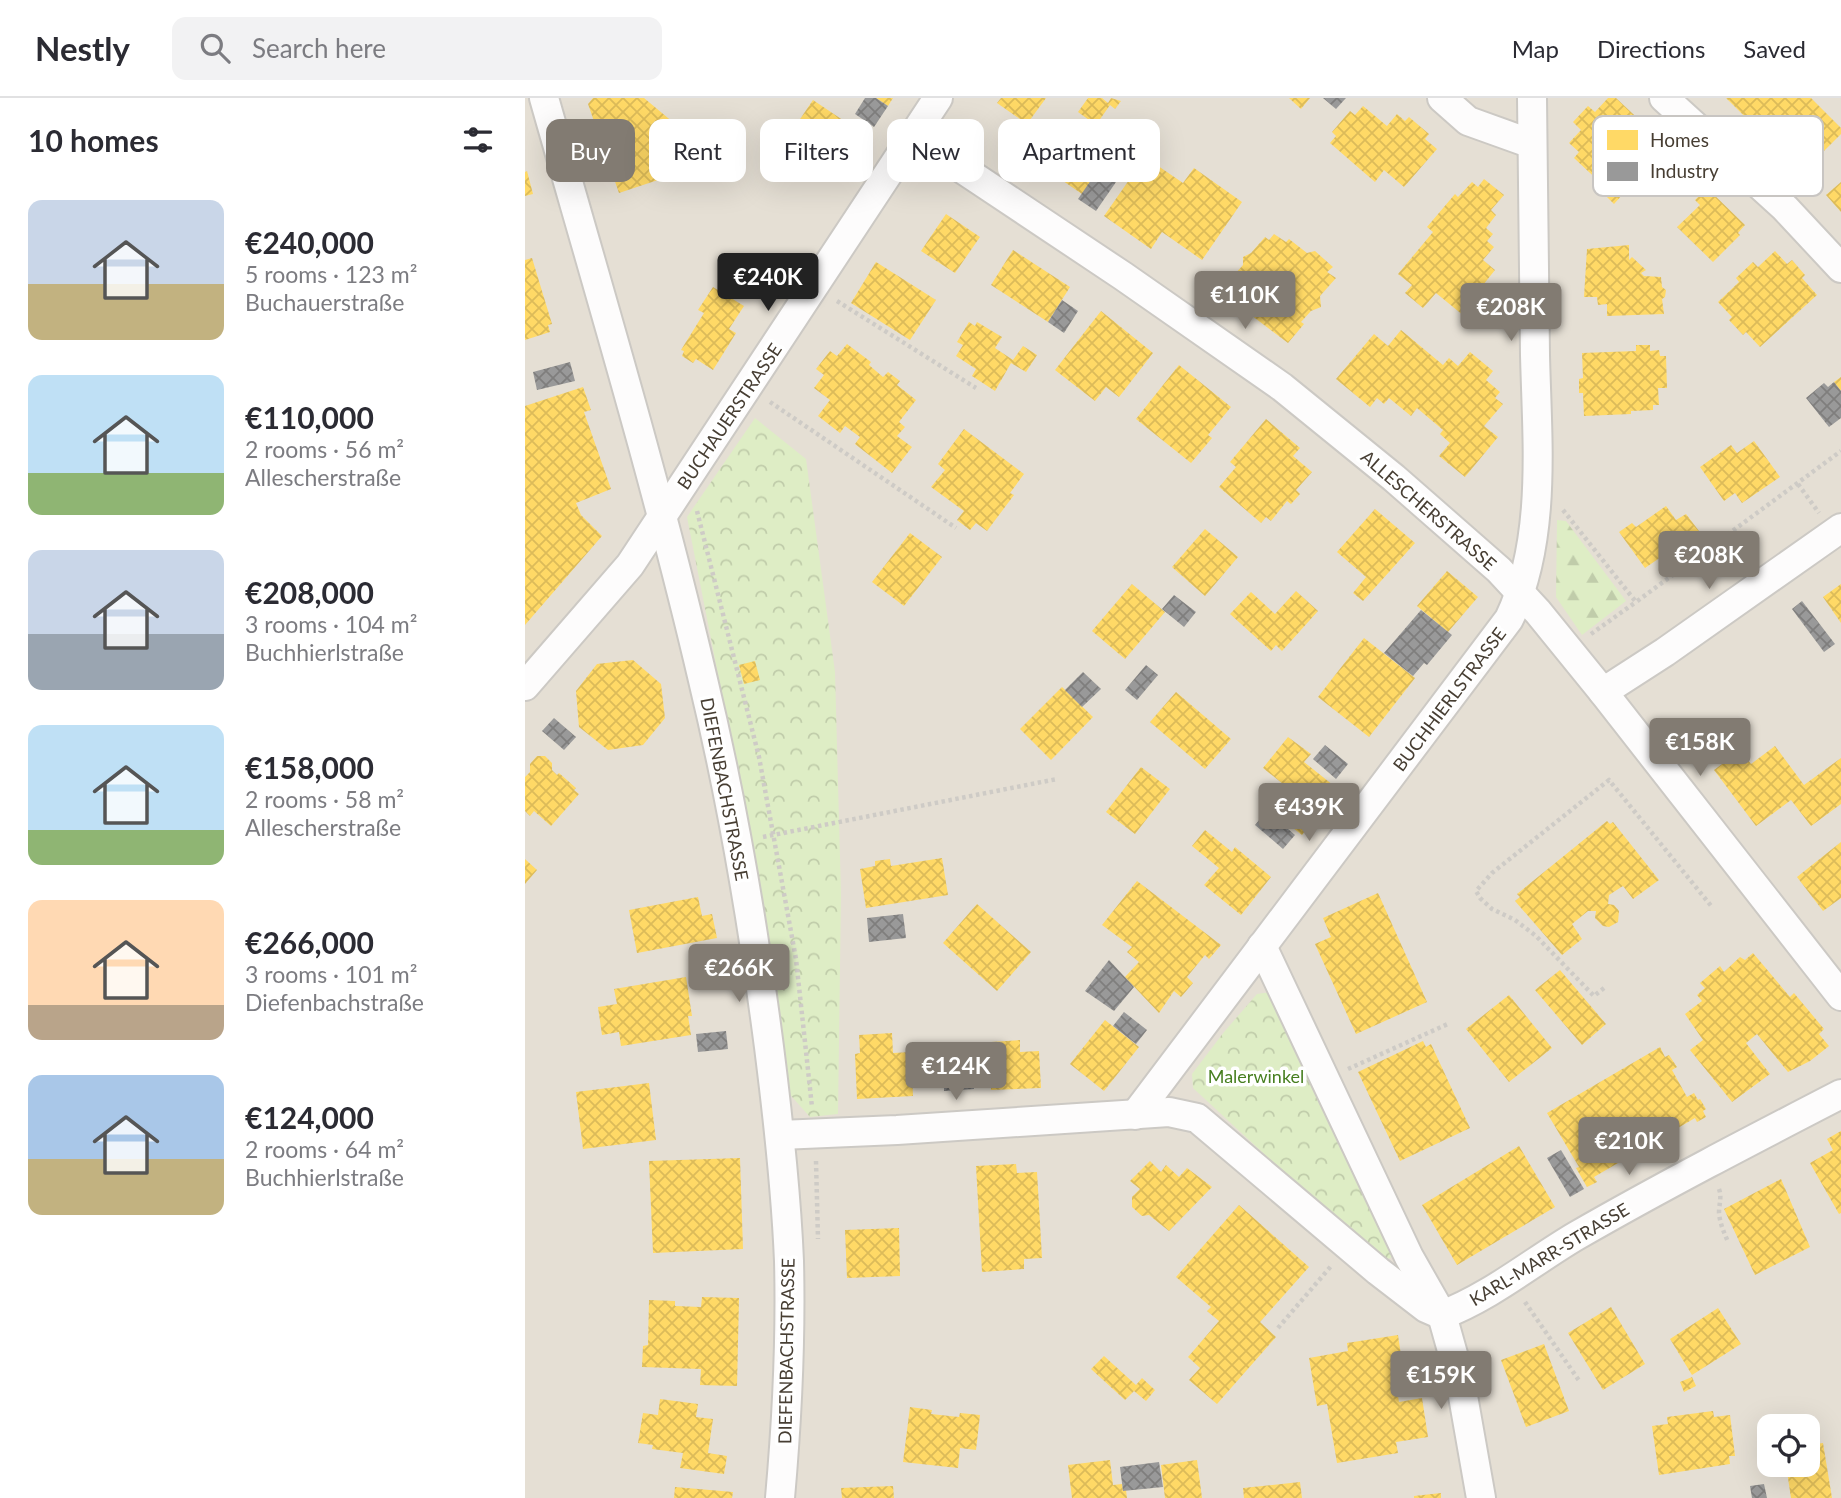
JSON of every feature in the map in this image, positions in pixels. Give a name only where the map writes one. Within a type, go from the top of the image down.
[{"type":"street","name":"DIEFENBACHSTRASSE","points":[[544,98],[662,516],[704,683],[737,842],[760,977],[780,1135],[789,1261],[788,1397],[780,1498]]},
{"type":"street","name":"BUCHAUERSTRASSE","points":[[924,119],[938,98]]},
{"type":"street","points":[[1441,98],[1468,121],[1532,144]]},
{"type":"street","name":"BUCHHIERLSTRASSE","points":[[1135,1115],[1509,619],[1521,594],[1530,556],[1537,477],[1532,98]]},
{"type":"street","points":[[1664,98],[1684,116]]},
{"type":"street","name":"BUCHAUERSTRASSE","points":[[525,686],[630,565],[887,176]]},
{"type":"street","name":"ALLESCHERSTRASSE","points":[[982,182],[1282,387],[1394,478],[1499,570],[1603,692],[1841,996]]},
{"type":"street","points":[[1772,196],[1841,268]]},
{"type":"street","points":[[1603,692],[1665,652],[1841,528]]},
{"type":"street","points":[[1262,946],[1409,1257],[1442,1315],[1460,1379],[1481,1498]]},
{"type":"street","name":"KARL-MARR-STRASSE","points":[[1442,1315],[1461,1308],[1584,1232],[1705,1164],[1841,1094]]},
{"type":"street","points":[[780,1135],[1169,1112],[1197,1118],[1426,1308],[1442,1315]]},
{"type":"path","points":[[814,287],[975,388]]},
{"type":"path","points":[[749,388],[956,528]]},
{"type":"path","points":[[1568,650],[1841,451]]},
{"type":"path","points":[[1535,504],[1565,511],[1636,602]]},
{"type":"path","points":[[737,842],[1057,779]]},
{"type":"path","points":[[1604,988],[1594,996],[1536,936],[1515,920],[1492,909],[1476,891],[1492,873],[1609,780],[1712,907]]},
{"type":"path","points":[[1325,1079],[1450,1023]]},
{"type":"path","points":[[1705,1164],[1721,1194],[1721,1227],[1728,1242]]},
{"type":"path","points":[[1278,1328],[1349,1246]]},
{"type":"path","points":[[1508,1278],[1580,1382]]},
{"type":"shaded area","points":[[525,98],[1841,98],[1841,1498],[525,1498]]},
{"type":"green space","points":[[755,418],[806,459],[835,672],[841,894],[838,1114],[810,1117],[785,1089],[748,827],[687,517]]},
{"type":"green space","points":[[1557,520],[1566,521],[1626,601],[1582,635],[1556,597]]},
{"type":"green space","name":"Malerwinkel","points":[[1271,992],[1398,1253],[1382,1263],[1193,1088],[1192,1074],[1224,1032],[1257,994]]},
{"type":"building: Homes","points":[[593,98],[644,98],[669,119],[649,119],[649,182],[652,182],[619,193],[615,182],[635,182],[635,119],[593,119],[588,104]]},
{"type":"building: Homes","points":[[876,98],[893,98],[888,106]]},
{"type":"building: Homes","points":[[1001,98],[1046,98],[1031,119],[1020,119],[997,103]]},
{"type":"building: Homes","points":[[1088,98],[1102,98],[1108,103],[1111,98],[1121,101],[1115,109],[1110,105],[1100,119],[1088,119],[1078,112]]},
{"type":"building: Homes","points":[[1289,98],[1310,98],[1301,109]]},
{"type":"building: Homes","points":[[1608,98],[1616,98],[1635,116],[1593,116],[1593,176],[1574,158],[1579,152],[1569,143],[1581,130],[1573,122],[1588,106],[1595,112]]},
{"type":"building: Homes","points":[[1726,98],[1811,98],[1841,128],[1841,134],[1823,152],[1823,116],[1744,116]]},
{"type":"building: Homes","points":[[813,100],[841,119],[800,119]]},
{"type":"building: Homes","points":[[1363,106],[1387,126],[1397,114],[1405,121],[1409,117],[1429,134],[1425,139],[1437,149],[1404,187],[1384,170],[1375,182],[1330,143],[1336,136],[1332,132],[1350,111],[1355,115]]},
{"type":"building: Homes","points":[[1160,167],[1183,183],[1194,168],[1242,202],[1202,260],[1162,232],[1151,249],[1104,216],[1128,182],[1160,182]]},
{"type":"building: Homes","points":[[527,171],[533,194],[525,196],[525,172]]},
{"type":"building: Homes","points":[[1484,179],[1504,195],[1491,210],[1496,215],[1486,228],[1493,234],[1487,241],[1494,247],[1483,260],[1495,270],[1483,285],[1490,291],[1485,298],[1492,304],[1475,325],[1436,293],[1423,308],[1405,293],[1412,285],[1398,274],[1433,232],[1427,227],[1455,194],[1458,197],[1472,182],[1478,187]]},
{"type":"building: Homes","points":[[1065,182],[1090,182],[1082,194]]},
{"type":"building: Homes","points":[[1841,182],[1841,212],[1826,195]]},
{"type":"building: Homes","points":[[1606,196],[1621,196],[1614,204]]},
{"type":"building: Homes","points":[[1699,196],[1715,196],[1745,225],[1738,233],[1740,235],[1713,262],[1677,227],[1700,205],[1695,200]]},
{"type":"building: Homes","points":[[946,214],[980,237],[955,273],[921,251]]},
{"type":"building: Homes","points":[[1274,234],[1286,242],[1289,239],[1307,253],[1315,251],[1333,267],[1327,272],[1336,278],[1320,296],[1321,307],[1311,311],[1288,343],[1251,315],[1246,320],[1240,316],[1251,303],[1227,283],[1243,265],[1243,257],[1251,253],[1265,237],[1269,240]]},
{"type":"building: Homes","points":[[1629,245],[1629,260],[1632,257],[1646,270],[1641,273],[1644,276],[1661,277],[1662,287],[1666,290],[1662,299],[1664,314],[1607,316],[1607,304],[1598,305],[1597,297],[1584,297],[1587,249]]},
{"type":"building: Homes","points":[[1013,250],[1070,287],[1048,322],[991,285]]},
{"type":"building: Homes","points":[[1775,251],[1787,264],[1792,260],[1805,275],[1802,278],[1817,295],[1760,347],[1746,332],[1743,335],[1729,320],[1732,317],[1718,302],[1739,282],[1736,278],[1753,262],[1758,267]]},
{"type":"building: Homes","points":[[532,258],[552,324],[548,325],[550,332],[525,340],[525,260]]},
{"type":"building: Homes","points":[[876,262],[936,300],[910,340],[851,303]]},
{"type":"building: Homes","points":[[713,287],[744,306],[729,329],[736,333],[713,370],[696,359],[693,363],[682,356],[684,351],[681,350],[704,313],[698,310]]},
{"type":"building: Homes","points":[[1101,311],[1153,353],[1119,397],[1106,387],[1095,401],[1055,370]]},
{"type":"building: Homes","points":[[969,322],[975,326],[977,322],[1002,337],[995,348],[1013,360],[1023,346],[1037,355],[1026,372],[1011,363],[995,391],[972,376],[976,369],[956,356],[963,345],[957,342]]},
{"type":"building: Homes","points":[[1401,330],[1443,365],[1449,358],[1458,366],[1470,352],[1493,371],[1486,380],[1500,392],[1495,398],[1503,404],[1484,426],[1498,437],[1465,477],[1439,456],[1450,443],[1440,434],[1443,430],[1417,408],[1411,416],[1389,398],[1384,404],[1377,398],[1370,407],[1336,379],[1374,334],[1388,346]]},
{"type":"building: Homes","points":[[847,344],[871,362],[869,365],[883,377],[888,372],[900,381],[897,385],[916,400],[899,422],[905,427],[897,436],[912,447],[892,473],[855,444],[860,437],[845,426],[840,433],[818,416],[830,400],[814,388],[824,375],[816,369],[830,351],[837,356]]},
{"type":"building: Homes","points":[[1636,345],[1650,345],[1650,351],[1659,350],[1660,356],[1666,356],[1667,388],[1658,388],[1659,405],[1653,405],[1653,410],[1631,411],[1631,414],[1584,416],[1583,393],[1579,393],[1579,379],[1583,378],[1582,353],[1636,351]]},
{"type":"building: Homes","points":[[1179,365],[1231,407],[1208,435],[1212,438],[1191,463],[1136,419]]},
{"type":"building: Homes","points":[[1841,377],[1841,391],[1834,382]]},
{"type":"building: Homes","points":[[583,387],[591,410],[584,412],[611,489],[576,503],[581,515],[602,536],[525,625],[525,406]]},
{"type":"building: Homes","points":[[1266,419],[1300,448],[1293,456],[1312,472],[1296,490],[1300,494],[1291,504],[1287,501],[1271,521],[1266,517],[1261,523],[1219,487],[1236,467],[1230,462]]},
{"type":"building: Homes","points":[[964,429],[1024,474],[1010,493],[1014,495],[987,531],[976,523],[970,530],[957,520],[964,511],[931,487],[945,470],[938,464]]},
{"type":"building: Homes","points":[[1754,441],[1780,477],[1742,503],[1735,493],[1724,501],[1700,467],[1731,445],[1737,453]]},
{"type":"building: Homes","points":[[1666,506],[1676,520],[1686,514],[1699,531],[1645,568],[1619,532],[1632,523],[1636,527]]},
{"type":"building: Homes","points":[[1375,509],[1415,543],[1363,601],[1353,593],[1366,577],[1337,552]]},
{"type":"building: Homes","points":[[1205,529],[1238,557],[1205,596],[1172,567]]},
{"type":"building: Homes","points":[[910,533],[942,557],[904,606],[872,582]]},
{"type":"building: Homes","points":[[1447,571],[1478,597],[1448,632],[1417,606]]},
{"type":"building: Homes","points":[[1132,584],[1165,612],[1125,659],[1092,631]]},
{"type":"building: Homes","points":[[1841,584],[1841,623],[1823,597]]},
{"type":"building: Homes","points":[[1296,591],[1318,611],[1282,651],[1276,645],[1271,651],[1230,614],[1251,592],[1275,614]]},
{"type":"building: Homes","points":[[1364,638],[1415,678],[1369,737],[1318,697]]},
{"type":"building: Homes","points":[[633,660],[661,684],[665,718],[643,745],[608,750],[579,727],[576,691],[597,664]]},
{"type":"building: Homes","points":[[755,661],[760,680],[744,684],[739,665]]},
{"type":"building: Homes","points":[[1062,687],[1093,717],[1051,760],[1020,729]]},
{"type":"building: Homes","points":[[1176,692],[1231,739],[1205,769],[1150,722]]},
{"type":"building: Homes","points":[[1288,737],[1311,754],[1304,762],[1338,789],[1302,835],[1265,806],[1283,784],[1263,768]]},
{"type":"building: Homes","points":[[1775,746],[1804,785],[1841,758],[1841,804],[1811,826],[1791,800],[1756,826],[1714,770],[1741,750],[1751,764]]},
{"type":"building: Homes","points":[[537,756],[545,756],[552,763],[552,770],[576,788],[574,790],[579,794],[551,826],[534,811],[530,816],[525,811],[525,777],[530,772],[530,764]]},
{"type":"building: Homes","points":[[1141,767],[1170,789],[1135,834],[1106,812]]},
{"type":"building: Homes","points":[[1607,821],[1610,824],[1613,822],[1659,880],[1633,899],[1623,886],[1609,895],[1608,904],[1614,905],[1619,911],[1618,922],[1609,927],[1603,926],[1595,918],[1596,911],[1588,911],[1572,924],[1582,939],[1562,955],[1515,901],[1520,897],[1517,894]]},
{"type":"building: Homes","points":[[1205,830],[1232,852],[1235,847],[1271,877],[1241,915],[1204,885],[1219,868],[1192,846]]},
{"type":"building: Homes","points":[[1841,842],[1841,898],[1823,911],[1797,877]]},
{"type":"building: Homes","points":[[942,858],[948,895],[866,908],[860,869],[875,866],[875,861],[890,859],[891,866]]},
{"type":"building: Homes","points":[[525,859],[537,870],[525,884]]},
{"type":"building: Homes","points":[[1137,881],[1221,945],[1209,959],[1205,955],[1187,977],[1193,983],[1181,997],[1174,991],[1159,1013],[1125,977],[1139,962],[1127,952],[1132,947],[1102,925]]},
{"type":"building: Homes","points":[[1378,893],[1427,1002],[1356,1034],[1315,944],[1331,937],[1323,918]]},
{"type":"building: Homes","points":[[698,897],[702,916],[712,914],[717,938],[637,953],[629,910]]},
{"type":"building: Homes","points":[[977,904],[1031,952],[997,991],[943,943]]},
{"type":"building: Homes","points":[[1753,953],[1790,997],[1794,993],[1824,1029],[1819,1034],[1829,1046],[1810,1061],[1788,1072],[1757,1034],[1746,1043],[1770,1074],[1732,1102],[1690,1050],[1703,1040],[1685,1014],[1702,1001],[1697,995],[1705,988],[1700,983],[1720,966],[1724,972],[1740,957],[1745,960]]},
{"type":"building: Homes","points":[[1560,970],[1606,1024],[1582,1045],[1535,990]]},
{"type":"building: Homes","points":[[686,977],[692,1016],[688,1016],[691,1035],[621,1046],[619,1032],[602,1035],[598,1007],[617,1004],[614,989]]},
{"type":"building: Homes","points":[[1509,995],[1552,1048],[1509,1082],[1466,1029]]},
{"type":"building: Homes","points":[[1105,1020],[1139,1047],[1104,1091],[1070,1064]]},
{"type":"building: Homes","points":[[892,1033],[893,1053],[911,1052],[913,1096],[857,1099],[855,1054],[860,1053],[859,1035]]},
{"type":"building: Homes","points":[[1020,1040],[1020,1052],[1039,1051],[1041,1088],[991,1090],[991,1081],[974,1082],[972,1047],[992,1046],[991,1042]]},
{"type":"building: Homes","points":[[1423,1041],[1426,1047],[1431,1044],[1470,1128],[1400,1161],[1358,1072]]},
{"type":"building: Homes","points":[[1660,1047],[1665,1057],[1669,1055],[1677,1067],[1672,1070],[1687,1097],[1694,1093],[1698,1100],[1700,1099],[1706,1109],[1703,1111],[1706,1117],[1697,1122],[1695,1118],[1594,1177],[1597,1182],[1587,1187],[1576,1168],[1579,1167],[1547,1113]]},
{"type":"building: Homes","points":[[649,1083],[656,1140],[583,1149],[576,1092]]},
{"type":"building: Homes","points":[[1841,1131],[1839,1214],[1810,1163],[1833,1150],[1827,1139]]},
{"type":"building: Homes","points":[[1519,1146],[1555,1207],[1457,1265],[1422,1205]]},
{"type":"building: Homes","points":[[740,1158],[743,1249],[653,1253],[649,1161]]},
{"type":"building: Homes","points":[[1150,1161],[1161,1172],[1166,1165],[1179,1177],[1187,1168],[1212,1187],[1169,1231],[1149,1215],[1142,1216],[1132,1207],[1132,1197],[1140,1189],[1130,1181]]},
{"type":"building: Homes","points":[[1016,1164],[1017,1173],[1037,1172],[1042,1258],[1024,1259],[1024,1269],[982,1272],[976,1166]]},
{"type":"building: Homes","points":[[1781,1179],[1810,1247],[1755,1275],[1724,1209]]},
{"type":"building: Homes","points":[[1239,1205],[1309,1267],[1260,1322],[1276,1337],[1217,1404],[1189,1380],[1200,1368],[1188,1357],[1219,1321],[1207,1311],[1211,1307],[1176,1277]]},
{"type":"building: Homes","points":[[899,1228],[900,1276],[847,1278],[845,1230]]},
{"type":"building: Homes","points":[[702,1297],[739,1298],[737,1386],[700,1385],[701,1369],[642,1367],[643,1346],[648,1345],[649,1300],[675,1301],[675,1306],[701,1307]]},
{"type":"building: Homes","points":[[1611,1307],[1645,1364],[1603,1390],[1568,1333]]},
{"type":"building: Homes","points":[[1718,1308],[1741,1344],[1692,1375],[1670,1339]]},
{"type":"building: Homes","points":[[1398,1335],[1406,1389],[1397,1390],[1399,1402],[1422,1398],[1428,1437],[1396,1442],[1398,1453],[1337,1463],[1327,1404],[1317,1406],[1309,1358],[1348,1351],[1347,1343]]},
{"type":"building: Homes","points":[[1544,1344],[1569,1411],[1526,1427],[1501,1360]]},
{"type":"building: Homes","points":[[1104,1356],[1136,1385],[1142,1378],[1155,1390],[1146,1401],[1134,1391],[1125,1400],[1091,1369]]},
{"type":"building: Homes","points":[[1692,1377],[1696,1386],[1684,1392],[1680,1382]]},
{"type":"building: Homes","points":[[660,1399],[698,1404],[696,1417],[713,1419],[708,1453],[727,1456],[724,1474],[680,1468],[683,1453],[652,1449],[653,1445],[638,1443],[643,1413],[658,1415]]},
{"type":"building: Homes","points":[[910,1407],[932,1410],[931,1414],[959,1417],[960,1413],[980,1415],[976,1450],[960,1448],[958,1468],[903,1462]]},
{"type":"building: Homes","points":[[1713,1411],[1714,1417],[1730,1415],[1735,1456],[1729,1456],[1730,1464],[1659,1475],[1652,1426],[1668,1424],[1667,1417]]},
{"type":"building: Homes","points":[[1820,1443],[1823,1443],[1832,1498],[1791,1498],[1788,1477],[1820,1477]]},
{"type":"building: Homes","points":[[1110,1460],[1113,1485],[1122,1484],[1127,1498],[1072,1498],[1068,1465]]},
{"type":"building: Homes","points":[[1197,1460],[1202,1498],[1165,1498],[1161,1465]]},
{"type":"building: Homes","points":[[1300,1482],[1302,1498],[1244,1498],[1243,1488]]},
{"type":"building: Homes","points":[[893,1486],[894,1498],[842,1498],[841,1488]]},
{"type":"building: Homes","points":[[675,1487],[733,1492],[732,1498],[674,1498]]},
{"type":"building: Homes","points":[[1441,1493],[1441,1498],[1414,1498],[1414,1496]]},
{"type":"building: Industry","points":[[865,98],[876,98],[888,106],[874,127],[873,119],[862,119],[855,114]]},
{"type":"building: Industry","points":[[1323,98],[1346,98],[1336,109]]},
{"type":"building: Industry","points":[[1090,182],[1116,182],[1096,211],[1078,199]]},
{"type":"building: Industry","points":[[744,256],[772,275],[760,293],[731,274]]},
{"type":"building: Industry","points":[[1062,300],[1078,311],[1064,333],[1048,322]]},
{"type":"building: Industry","points":[[570,362],[575,381],[537,390],[533,372]]},
{"type":"building: Industry","points":[[1834,382],[1841,391],[1841,418],[1829,427],[1806,398],[1824,383],[1828,387]]},
{"type":"building: Industry","points":[[1174,595],[1196,612],[1184,627],[1162,609]]},
{"type":"building: Industry","points":[[1802,601],[1835,644],[1824,652],[1792,609]]},
{"type":"building: Industry","points":[[1421,610],[1452,635],[1427,665],[1424,663],[1413,676],[1384,653]]},
{"type":"building: Industry","points":[[1146,665],[1158,675],[1137,700],[1125,690]]},
{"type":"building: Industry","points":[[1083,672],[1101,689],[1082,707],[1065,690]]},
{"type":"building: Industry","points":[[554,718],[576,737],[564,750],[542,731]]},
{"type":"building: Industry","points":[[1325,745],[1348,764],[1336,779],[1313,759]]},
{"type":"building: Industry","points":[[1267,811],[1295,835],[1283,849],[1255,825]]},
{"type":"building: Industry","points":[[903,914],[906,938],[869,942],[867,918]]},
{"type":"building: Industry","points":[[1109,960],[1134,987],[1114,1011],[1085,991]]},
{"type":"building: Industry","points":[[1124,1012],[1147,1030],[1136,1044],[1113,1026]]},
{"type":"building: Industry","points":[[726,1031],[728,1049],[698,1052],[696,1034]]},
{"type":"building: Industry","points":[[972,1052],[974,1089],[944,1091],[944,1087],[913,1088],[911,1061],[943,1059],[942,1053]]},
{"type":"building: Industry","points":[[1561,1150],[1584,1189],[1570,1197],[1547,1158]]},
{"type":"building: Industry","points":[[1159,1462],[1163,1487],[1123,1491],[1120,1467]]},
{"type":"building: Industry","points":[[1764,1484],[1767,1498],[1752,1498],[1750,1486]]}]
